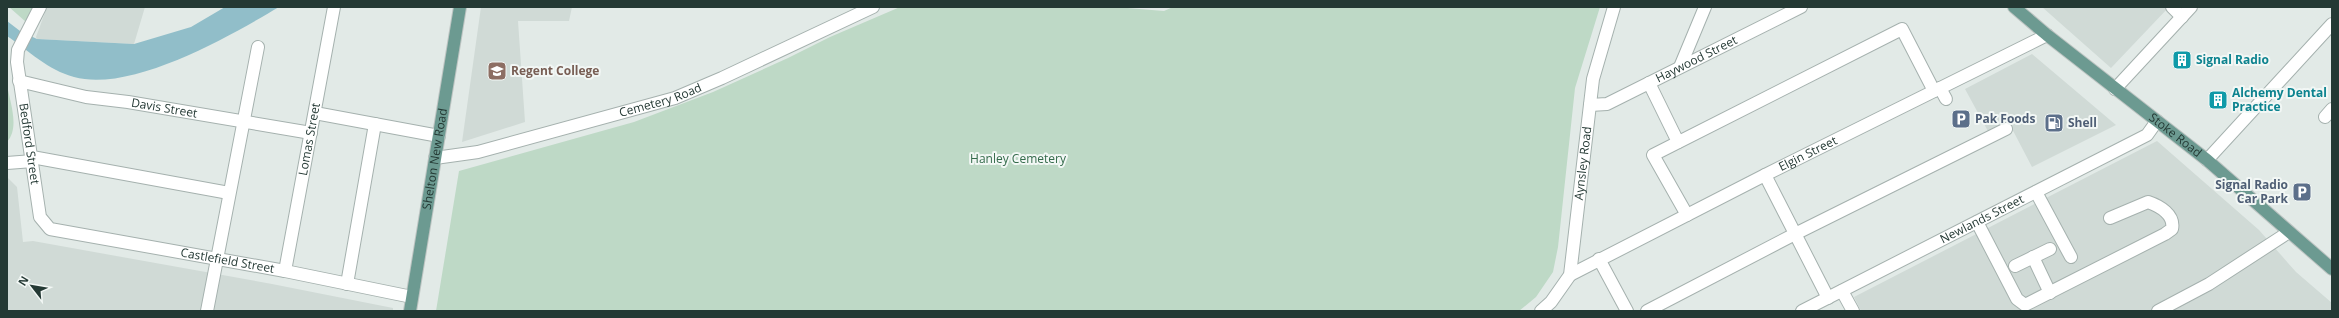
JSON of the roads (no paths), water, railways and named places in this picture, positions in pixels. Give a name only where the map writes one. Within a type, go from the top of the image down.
[{"type":"main road","name":"Shelton New Road","points":[[410,311],[460,7]]},
{"type":"main road","name":"Stoke Road","points":[[2014,7],[2115,89],[2207,160],[2332,269]]},
{"type":"street","points":[[18,71],[18,50],[40,7]]},
{"type":"street","name":"Lomas Street","points":[[285,271],[334,7]]},
{"type":"street","name":"Cemetery Road","points":[[435,158],[478,152],[675,98],[873,7]]},
{"type":"street","name":"Aynsley Road","points":[[1542,311],[1551,302],[1570,275],[1593,80],[1614,7]]},
{"type":"street","points":[[1680,68],[1705,7]]},
{"type":"street","name":"Haywood Street","points":[[1590,105],[1607,104],[1801,7]]},
{"type":"street","points":[[2172,7],[2182,17]]},
{"type":"street","points":[[2115,89],[2191,7]]},
{"type":"street","points":[[2207,160],[2332,24]]},
{"type":"street","points":[[1687,215],[1653,155],[1902,29],[1937,90],[1946,99]]},
{"type":"street","name":"Elgin Street","points":[[1570,275],[1765,175],[2047,35]]},
{"type":"street","points":[[207,311],[258,46]]},
{"type":"street","name":"Davis Street","points":[[18,71],[86,97],[311,133]]},
{"type":"street","name":"Bedford Street","points":[[18,71],[40,217],[44,224]]},
{"type":"street","points":[[1649,83],[1678,142]]},
{"type":"street","points":[[315,112],[439,136]]},
{"type":"street","name":"Newlands Street","points":[[1802,311],[2147,135],[2157,122]]},
{"type":"street","points":[[347,284],[376,124]]},
{"type":"street","points":[[1648,311],[1795,234],[2006,129]]},
{"type":"street","points":[[7,163],[32,159],[229,194]]},
{"type":"street","points":[[1765,175],[1828,298]]},
{"type":"street","points":[[2036,192],[2071,257]]},
{"type":"street","points":[[1977,222],[2020,303],[2025,305],[2165,234],[2172,229],[2173,223],[2171,217],[2162,209],[2148,202],[2110,218]]},
{"type":"street","name":"Castlefield Street","points":[[44,224],[50,229],[285,271],[412,297]]},
{"type":"street","points":[[2158,311],[2209,284],[2289,232]]},
{"type":"street","points":[[2015,266],[2050,250]]},
{"type":"street","points":[[2033,257],[2050,293]]},
{"type":"street","points":[[1599,259],[1627,311]]},
{"type":"street","points":[[1842,291],[1853,311]]},
{"type":"water","points":[[225,7],[279,7],[208,46],[180,59],[151,70],[123,77],[97,80],[74,77],[65,74],[39,60],[7,36],[7,21],[20,31],[37,39],[134,44],[191,27]]},
{"type":"place","name":"Signal Radio","points":[[2182,60]]},
{"type":"place","name":"Regent College","points":[[497,71]]},
{"type":"place","name":"Alchemy Dental Practice","points":[[2218,100]]},
{"type":"place","name":"Pak Foods","points":[[1961,119]]},
{"type":"place","name":"Shell","points":[[2054,123]]},
{"type":"place","name":"Signal Radio Car Park","points":[[2302,192]]},
{"type":"park label","name":"Hanley Cemetery","points":[[1018,159]]}]
